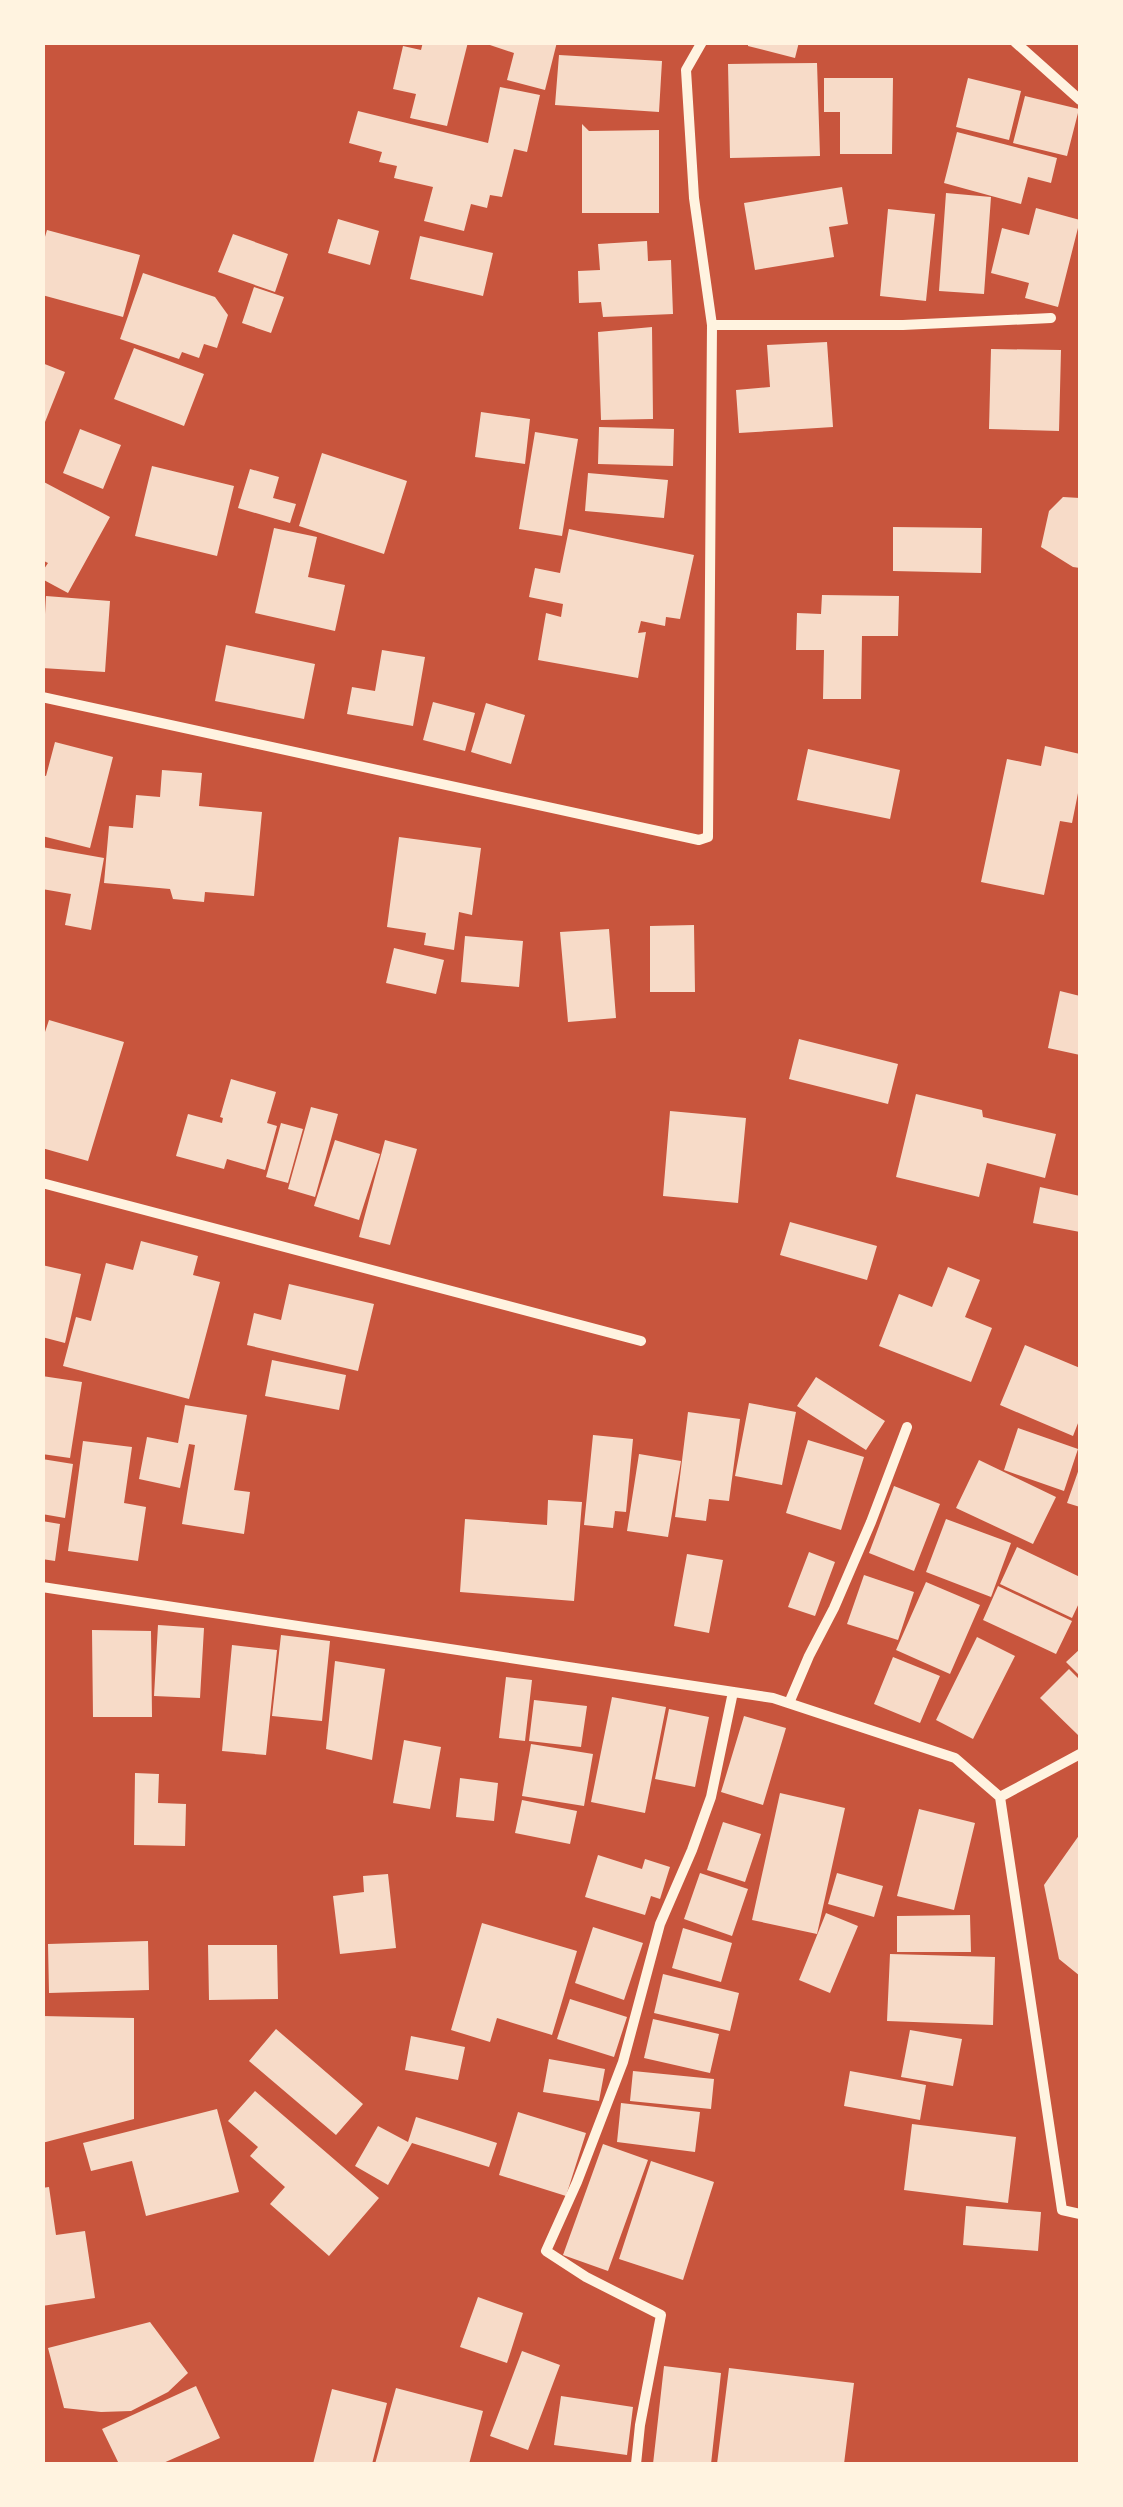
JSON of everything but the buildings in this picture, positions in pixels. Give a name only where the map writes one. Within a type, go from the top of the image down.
[{"type":"street","points":[[42,698],[699,840],[708,837],[712,325],[694,198],[686,70],[702,42]]},
{"type":"street","points":[[1015,42],[1080,100]]},
{"type":"street","points":[[712,325],[903,325],[1052,318]]},
{"type":"street","points":[[42,1183],[641,1341]]},
{"type":"street","points":[[789,1704],[864,1539],[908,1428]]},
{"type":"street","points":[[42,1587],[774,1698],[955,1758],[1000,1797],[1062,2210],[1080,2214]]},
{"type":"street","points":[[636,2464],[661,2315],[586,2278],[546,2251],[624,2062],[660,1924],[711,1798],[733,1692]]},
{"type":"street","points":[[1000,1797],[1080,1754]]}]
